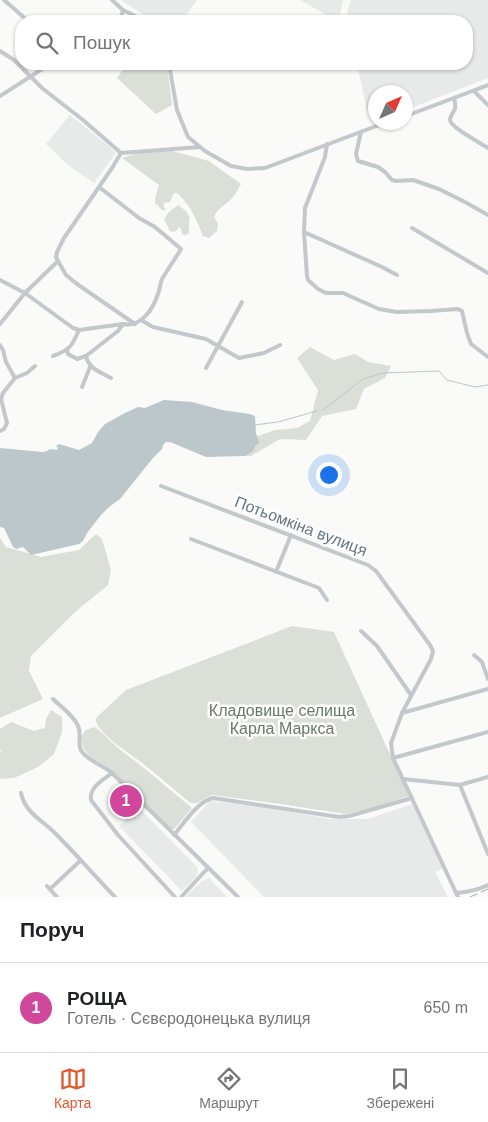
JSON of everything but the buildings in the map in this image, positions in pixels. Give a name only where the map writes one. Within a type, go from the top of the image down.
[{"type":"street","points":[[4,0],[21,15]]},
{"type":"street","points":[[112,0],[123,10],[133,15]]},
{"type":"street","points":[[122,15],[123,10]]},
{"type":"street","points":[[0,51],[15,61]]},
{"type":"street","points":[[25,70],[42,88],[121,153],[200,147]]},
{"type":"street","points":[[0,96],[42,70]]},
{"type":"street","points":[[171,70],[177,110],[188,137],[205,152],[231,166],[247,169],[266,168],[368,129]]},
{"type":"street","points":[[413,113],[488,85]]},
{"type":"street","points":[[474,90],[488,106]]},
{"type":"street","points":[[454,98],[456,107],[450,122],[453,126],[488,148]]},
{"type":"street","points":[[361,132],[356,154],[358,161],[378,167],[392,180],[413,180],[439,189],[488,215]]},
{"type":"street","points":[[327,144],[325,157],[305,208],[304,232],[308,280],[326,293],[343,294],[379,309],[398,312],[458,309],[462,311],[471,344],[488,357]]},
{"type":"street","points":[[121,153],[64,238],[56,257],[66,275],[76,284],[135,324]]},
{"type":"street","points":[[0,280],[25,293],[73,328],[79,330],[123,324],[130,325],[141,320],[152,309],[159,293],[161,281],[181,249],[100,186]]},
{"type":"street","points":[[412,228],[488,273]]},
{"type":"street","points":[[304,232],[382,267],[397,276]]},
{"type":"street","points":[[0,324],[25,293],[58,261]]},
{"type":"street","points":[[206,368],[242,302]]},
{"type":"street","points":[[141,320],[153,327],[206,339],[239,358],[264,353],[280,345]]},
{"type":"street","points":[[67,349],[68,354],[77,359],[86,356],[118,331],[123,324]]},
{"type":"street","points":[[53,356],[67,349],[72,344],[79,330]]},
{"type":"street","points":[[0,345],[6,362],[15,378]]},
{"type":"street","points":[[86,356],[90,366],[110,378]]},
{"type":"street","points":[[0,431],[7,423],[1,399],[3,393],[15,378],[27,373],[35,366]]},
{"type":"street","points":[[82,387],[90,366]]},
{"type":"street","name":"Потьомкіна вулиця","points":[[162,486],[368,565],[376,571],[430,645],[433,651],[431,659],[402,713],[391,743],[393,758],[457,895]]},
{"type":"street","points":[[276,572],[291,535]]},
{"type":"street","points":[[191,539],[319,588],[327,600]]},
{"type":"street","points":[[361,631],[377,646],[411,695]]},
{"type":"street","points":[[474,655],[482,662],[488,679]]},
{"type":"street","points":[[402,713],[488,689]]},
{"type":"street","points":[[53,699],[77,723],[79,747],[85,755],[112,773],[238,897]]},
{"type":"street","points":[[393,758],[488,732]]},
{"type":"street","points":[[112,773],[92,789],[90,794],[91,800],[118,835],[175,897]]},
{"type":"street","points":[[403,779],[460,785],[488,777]]},
{"type":"street","points":[[460,785],[488,854]]},
{"type":"street","points":[[21,793],[30,811],[52,830],[114,897]]},
{"type":"street","points":[[174,835],[204,801],[213,798],[339,817],[349,816],[412,798]]},
{"type":"street","points":[[57,897],[48,888],[80,860]]},
{"type":"street","points":[[181,897],[208,868]]},
{"type":"street","points":[[457,895],[481,889],[488,885]]},
{"type":"shaded area","points":[[121,0],[197,0],[186,15],[144,15]]},
{"type":"shaded area","points":[[300,0],[343,0],[340,15],[326,15]]},
{"type":"shaded area","points":[[351,0],[488,0],[488,78],[413,107],[413,85],[368,85],[367,110],[358,70],[473,70],[473,15],[346,15]]},
{"type":"shaded area","points":[[70,115],[116,153],[94,183],[68,165],[46,144]]},
{"type":"shaded area","points":[[164,400],[192,402],[255,416],[256,434],[259,443],[252,452],[245,456],[206,457],[166,442],[120,499],[101,515],[79,544],[31,555],[23,547],[16,549],[13,547],[4,528],[0,527],[0,448],[43,452],[50,449],[57,450],[56,446],[59,444],[79,450],[92,443],[105,424],[138,407],[145,408]]},
{"type":"shaded area","points":[[210,801],[249,805],[331,819],[368,819],[412,804],[443,868],[435,872],[448,897],[264,897],[191,822]]},
{"type":"shaded area","points":[[138,807],[197,867],[197,876],[182,891],[119,826]]},
{"type":"shaded area","points":[[209,878],[227,897],[185,897],[201,882]]},
{"type":"green space","points":[[123,70],[168,70],[172,105],[156,114],[117,78]]},
{"type":"green space","points":[[147,150],[169,150],[209,161],[241,184],[229,201],[216,213],[214,217],[218,224],[217,231],[209,238],[203,236],[193,213],[177,193],[174,193],[170,202],[164,203],[166,210],[162,210],[155,203],[159,185],[122,158]]},
{"type":"green space","points":[[178,205],[186,211],[190,218],[189,233],[186,235],[182,234],[179,227],[176,231],[170,231],[164,219]]},
{"type":"green space","points":[[310,347],[334,360],[355,354],[368,362],[391,366],[385,378],[364,389],[356,409],[322,416],[306,440],[280,439],[251,456],[245,456],[251,454],[256,434],[258,436],[275,430],[297,428],[310,421],[318,390],[297,358]]},
{"type":"green space","points":[[96,534],[102,539],[111,570],[108,585],[75,612],[31,656],[29,671],[43,699],[0,718],[0,538],[6,547],[41,557],[79,550]]},
{"type":"green space","name":"Кладовище селища Карла Маркса","points":[[292,626],[334,632],[409,796],[346,814],[213,795],[198,803],[192,803],[113,741],[97,724],[97,717],[126,690]]},
{"type":"green space","points":[[51,710],[62,717],[62,732],[54,754],[38,767],[14,778],[0,779],[0,729],[11,722],[34,731],[45,728],[46,719]]},
{"type":"green space","points":[[94,727],[192,808],[174,829],[171,829],[113,772],[92,758],[84,750],[81,736],[86,730]]},
{"type":"waterway","points":[[323,410],[363,379],[383,373],[439,371],[447,380],[475,387],[488,385]]},
{"type":"waterway","points":[[254,425],[278,422],[317,411]]},
{"type":"railway","points":[[470,897],[488,889]]},
{"type":"place","name":"РОЩА","points":[[126,801]]}]
